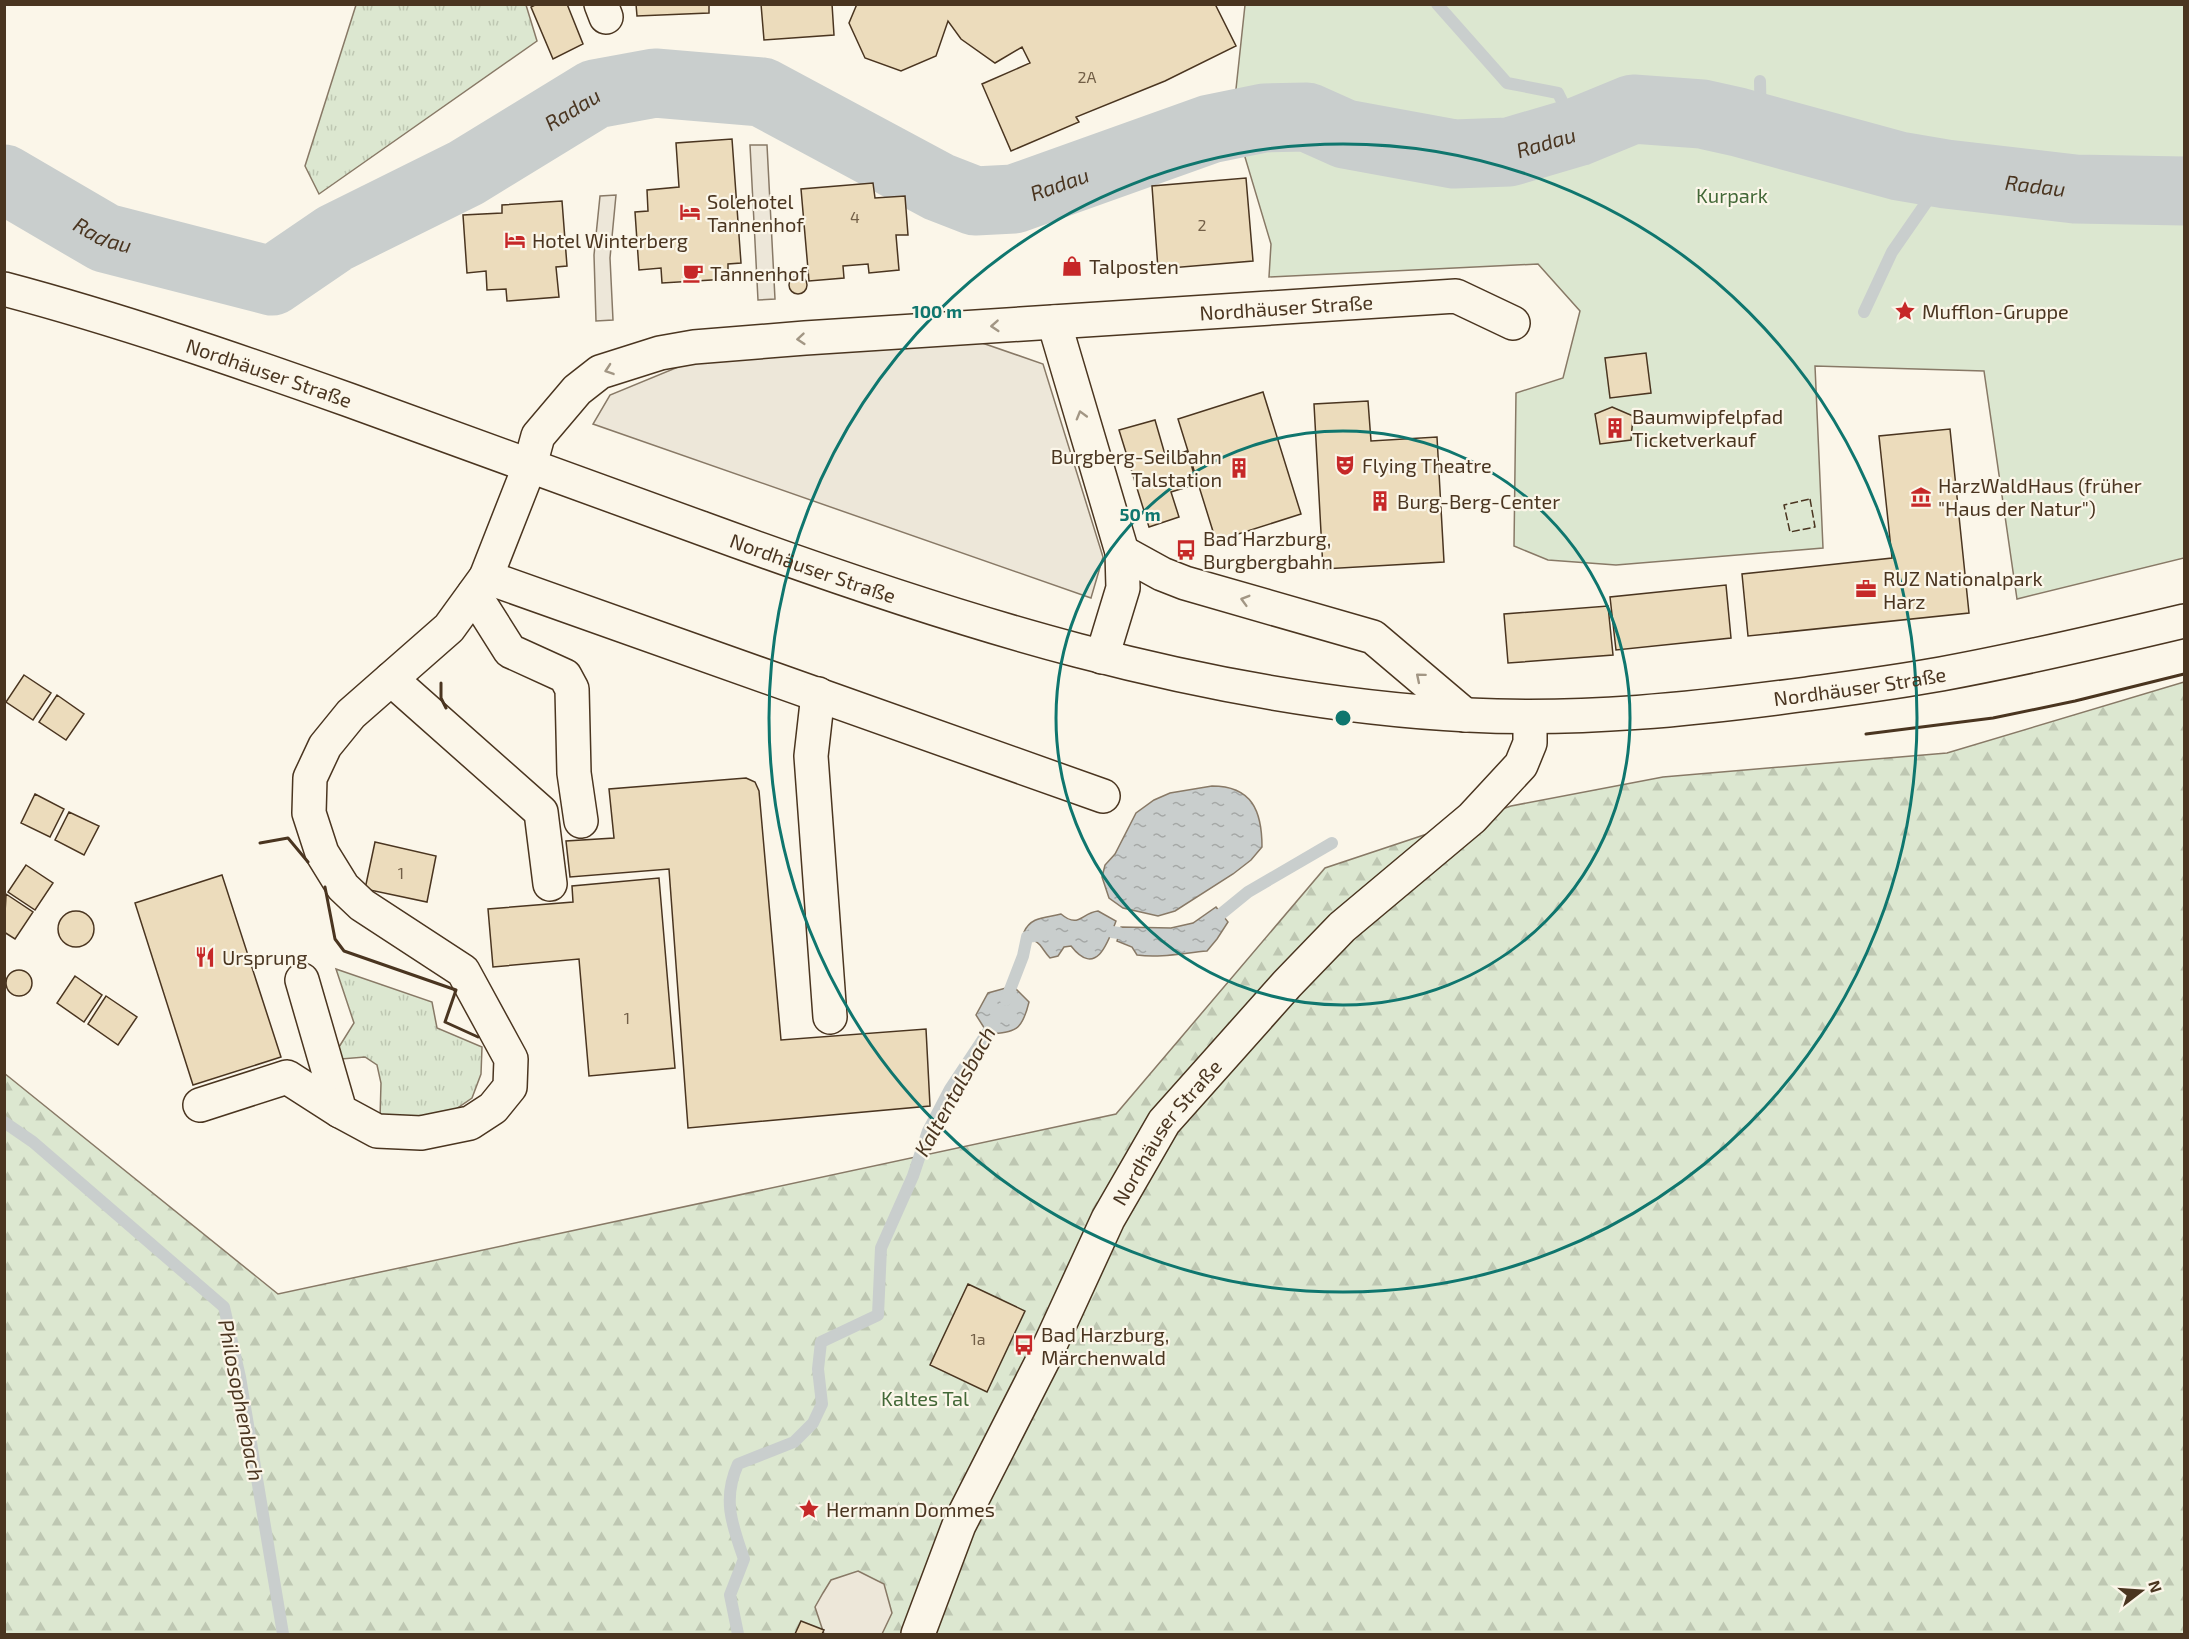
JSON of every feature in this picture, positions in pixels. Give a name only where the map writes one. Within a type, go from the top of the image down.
[{"type":"street","name":"Nordhäuser Straße","points":[[4,289],[127,324],[238,361],[882,592],[969,620],[1102,657],[1235,687],[1327,702],[1465,715],[1530,717],[1624,715],[1700,708],[1895,681],[2019,658],[2184,621]]},
{"type":"street","name":"Nordhäuser Straße","points":[[530,465],[538,436],[577,390],[600,372],[660,353],[694,347],[1456,296],[1513,323]]},
{"type":"street","points":[[1053,322],[1122,552],[1124,588],[1102,657]]},
{"type":"street","points":[[200,1105],[287,1077],[340,1111],[377,1131],[421,1133],[470,1123],[493,1108],[510,1087],[511,1059],[463,971],[362,905],[343,887],[322,853],[309,813],[310,778],[325,746],[351,714],[449,628],[480,585],[530,465]]},
{"type":"street","points":[[1122,552],[1162,574],[1185,583],[1373,638],[1465,715]]},
{"type":"street","points":[[480,585],[818,694],[1103,796]]},
{"type":"street","points":[[480,585],[510,651],[566,676],[572,689],[574,773],[581,820]]},
{"type":"street","points":[[392,679],[542,812],[550,884]]},
{"type":"street","points":[[818,694],[811,756],[830,1017]]},
{"type":"street","name":"Nordhäuser Straße","points":[[918,1635],[959,1525],[1045,1356],[1107,1219],[1164,1122],[1317,951],[1342,927],[1472,818],[1521,765],[1530,743],[1530,717]]},
{"type":"street","points":[[302,980],[340,1111]]},
{"type":"green space","points":[[356,5],[526,5],[537,41],[319,194],[305,166]]},
{"type":"green space","name":"Kurpark","points":[[1245,5],[2184,5],[2184,558],[2017,599],[1984,371],[1815,366],[1823,548],[1616,565],[1548,560],[1514,546],[1516,393],[1563,378],[1580,311],[1538,264],[1269,277],[1271,244],[1233,117]]},
{"type":"green space","name":"Kaltes Tal","points":[[2184,682],[2184,1634],[5,1634],[4,1073],[278,1294],[1116,1114],[1325,868],[1511,806],[1663,777],[1947,753]]},
{"type":"green space","points":[[336,969],[432,1002],[437,1028],[482,1047],[481,1074],[472,1098],[453,1111],[432,1119],[380,1119],[381,1083],[377,1065],[365,1057],[341,1059],[339,1047],[354,1023]]},
{"type":"shaded area","points":[[750,145],[767,145],[775,299],[758,300]]},
{"type":"shaded area","points":[[616,195],[610,258],[613,320],[596,321],[594,255],[600,196]]},
{"type":"shaded area","points":[[962,336],[1043,364],[1103,557],[1091,598],[593,424],[610,395],[712,353]]},
{"type":"shaded area","points":[[858,1571],[884,1584],[892,1613],[882,1634],[824,1634],[815,1607],[831,1580]]},
{"type":"water","points":[[1212,786],[1237,790],[1252,803],[1257,812],[1262,847],[1251,860],[1175,911],[1158,916],[1123,908],[1109,898],[1102,877],[1105,865],[1115,854],[1136,813],[1154,800],[1170,793]]},
{"type":"water","points":[[1216,907],[1228,922],[1207,951],[1163,956],[1137,955],[1132,947],[1117,941],[1121,927],[1171,928],[1193,923]]},
{"type":"water","points":[[1098,911],[1116,921],[1105,947],[1094,958],[1087,959],[1071,946],[1064,947],[1058,956],[1050,958],[1040,945],[1027,937],[1024,932],[1031,923],[1039,918],[1061,914],[1076,920]]},
{"type":"water","points":[[1013,986],[1029,1002],[1024,1019],[1011,1031],[988,1034],[976,1015],[988,993]]},
{"type":"building","points":[[537,4],[567,4],[583,44],[553,59],[531,7]]},
{"type":"building","points":[[636,4],[709,4],[709,13],[637,16]]},
{"type":"building","points":[[761,4],[832,4],[834,35],[764,40]]},
{"type":"building","points":[[857,4],[1215,4],[1236,46],[1165,81],[1076,117],[1079,122],[1011,151],[982,84],[1030,63],[1022,47],[995,63],[961,39],[948,21],[936,56],[901,71],[865,58],[849,23]]},
{"type":"building","name":"Solehotel Tannenhof","points":[[732,139],[741,263],[728,264],[728,279],[662,283],[661,268],[639,270],[635,212],[648,211],[647,190],[679,187],[676,143]]},
{"type":"building","points":[[1246,178],[1253,261],[1158,269],[1152,186]]},
{"type":"building","points":[[873,183],[875,198],[905,196],[908,235],[896,235],[899,270],[869,273],[868,264],[843,266],[844,278],[809,281],[801,189]]},
{"type":"building","name":"Hotel Winterberg","points":[[562,201],[567,266],[556,267],[559,297],[507,301],[506,289],[487,290],[486,271],[467,273],[463,215],[502,213],[502,205]]},
{"type":"building","points":[[794,276],[802,276],[807,281],[805,292],[794,294],[789,289],[789,281]]},
{"type":"building","points":[[1646,353],[1651,393],[1610,398],[1605,358]]},
{"type":"building","name":"Burgberg-Seilbahn Talstation","points":[[1263,392],[1301,514],[1216,541],[1178,419]]},
{"type":"building","name":"Burg-Berg-Center","points":[[1368,401],[1371,441],[1437,437],[1444,562],[1323,569],[1314,404]]},
{"type":"building","name":"Baumwipfelpfad Ticketverkauf","points":[[1612,407],[1633,416],[1631,440],[1600,444],[1595,414]]},
{"type":"building","points":[[1155,420],[1166,458],[1187,451],[1197,484],[1171,492],[1179,517],[1149,527],[1119,430]]},
{"type":"building","name":"HarzWaldHaus (früher \"Haus der Natur\")","points":[[1950,429],[1969,613],[1748,636],[1742,574],[1892,558],[1879,436]]},
{"type":"building","points":[[1726,585],[1731,638],[1616,650],[1610,597]]},
{"type":"building","points":[[1608,606],[1613,655],[1508,663],[1504,614]]},
{"type":"building","points":[[24,675],[51,693],[33,720],[6,702]]},
{"type":"building","points":[[57,695],[84,714],[66,740],[39,722]]},
{"type":"building","points":[[746,778],[755,782],[759,791],[781,1040],[926,1029],[930,1106],[688,1128],[669,869],[570,877],[566,841],[614,838],[609,789]]},
{"type":"building","points":[[35,794],[64,809],[50,837],[21,823]]},
{"type":"building","points":[[69,812],[99,826],[84,855],[55,840]]},
{"type":"building","points":[[375,842],[436,856],[427,902],[365,889]]},
{"type":"building","points":[[26,865],[53,883],[35,910],[8,892]]},
{"type":"building","points":[[222,875],[281,1057],[193,1085],[135,903]]},
{"type":"building","points":[[659,878],[675,1068],[589,1076],[579,959],[493,967],[488,909],[573,902],[572,886]]},
{"type":"building","points":[[6,894],[33,912],[15,939],[4,932]]},
{"type":"building","points":[[76,911],[89,916],[94,929],[89,942],[76,947],[63,942],[58,929],[63,916]]},
{"type":"building","points":[[19,970],[29,973],[32,983],[29,993],[19,996],[9,993],[6,983],[9,973]]},
{"type":"building","points":[[75,976],[102,995],[84,1022],[57,1003]]},
{"type":"building","points":[[106,996],[137,1017],[118,1045],[88,1024]]},
{"type":"building","points":[[968,1284],[1025,1311],[987,1392],[930,1365]]},
{"type":"building","points":[[801,1621],[824,1630],[822,1634],[795,1634]]},
{"type":"waterway","points":[[1437,4],[1507,83],[1558,93],[1577,132]]},
{"type":"waterway","points":[[1760,81],[1761,127]]},
{"type":"waterway","name":"Radau","points":[[4,179],[105,238],[272,281],[335,238],[466,173],[595,94],[655,83],[762,92],[939,187],[975,201],[1014,199],[1210,129],[1264,118],[1307,117],[1345,134],[1454,154],[1509,152],[1577,132],[1633,109],[1702,114],[1899,166],[1946,174],[2075,189],[2184,191]]},
{"type":"waterway","points":[[1864,312],[1892,252],[1946,174]]},
{"type":"waterway","name":"Kaltentalsbach","points":[[1221,914],[1248,892],[1332,843]]},
{"type":"waterway","points":[[1112,932],[1119,933]]},
{"type":"waterway","name":"Kaltentalsbach","points":[[1006,1000],[1023,956],[1027,937],[1041,935]]},
{"type":"waterway","name":"Kaltentalsbach","points":[[738,1634],[730,1595],[744,1559],[730,1512],[730,1489],[738,1464],[794,1442],[813,1423],[822,1404],[818,1369],[821,1342],[878,1315],[881,1248],[913,1176],[928,1131],[950,1089],[995,1021]]},
{"type":"waterway","name":"Philosophenbach","points":[[4,1122],[33,1142],[224,1307],[240,1377],[283,1634]]},
{"type":"fence","points":[[1810,499],[1815,527],[1790,532],[1784,505],[1810,499]]},
{"type":"wall","points":[[1866,734],[1993,718],[2075,701],[2184,674]]},
{"type":"wall","points":[[441,683],[441,698],[446,708]]},
{"type":"wall","points":[[260,843],[288,838],[308,862]]},
{"type":"wall","points":[[325,887],[335,939],[344,951],[456,990],[445,1022],[478,1037]]},
{"type":"place","name":"Solehotel Tannenhof","points":[[690,212]]},
{"type":"place","name":"Hotel Winterberg","points":[[515,240]]},
{"type":"place","name":"Talposten","points":[[1072,266]]},
{"type":"place","name":"Tannenhof","points":[[693,273]]},
{"type":"place","name":"Mufflon-Gruppe","points":[[1905,311]]},
{"type":"place","name":"Baumwipfelpfad Ticketverkauf","points":[[1615,428]]},
{"type":"place","name":"Flying Theatre","points":[[1345,465]]},
{"type":"place","name":"Burgberg-Seilbahn Talstation","points":[[1239,468]]},
{"type":"place","name":"HarzWaldHaus (früher \"Haus der Natur\")","points":[[1921,497]]},
{"type":"place","name":"Burg-Berg-Center","points":[[1380,501]]},
{"type":"place","name":"Bad Harzburg, Burgbergbahn","points":[[1186,550]]},
{"type":"place","name":"RUZ Nationalpark Harz","points":[[1866,589]]},
{"type":"place","name":"Ursprung","points":[[205,957]]},
{"type":"place","name":"Bad Harzburg, Märchenwald","points":[[1024,1345]]},
{"type":"place","name":"Hermann Dommes","points":[[809,1509]]}]
